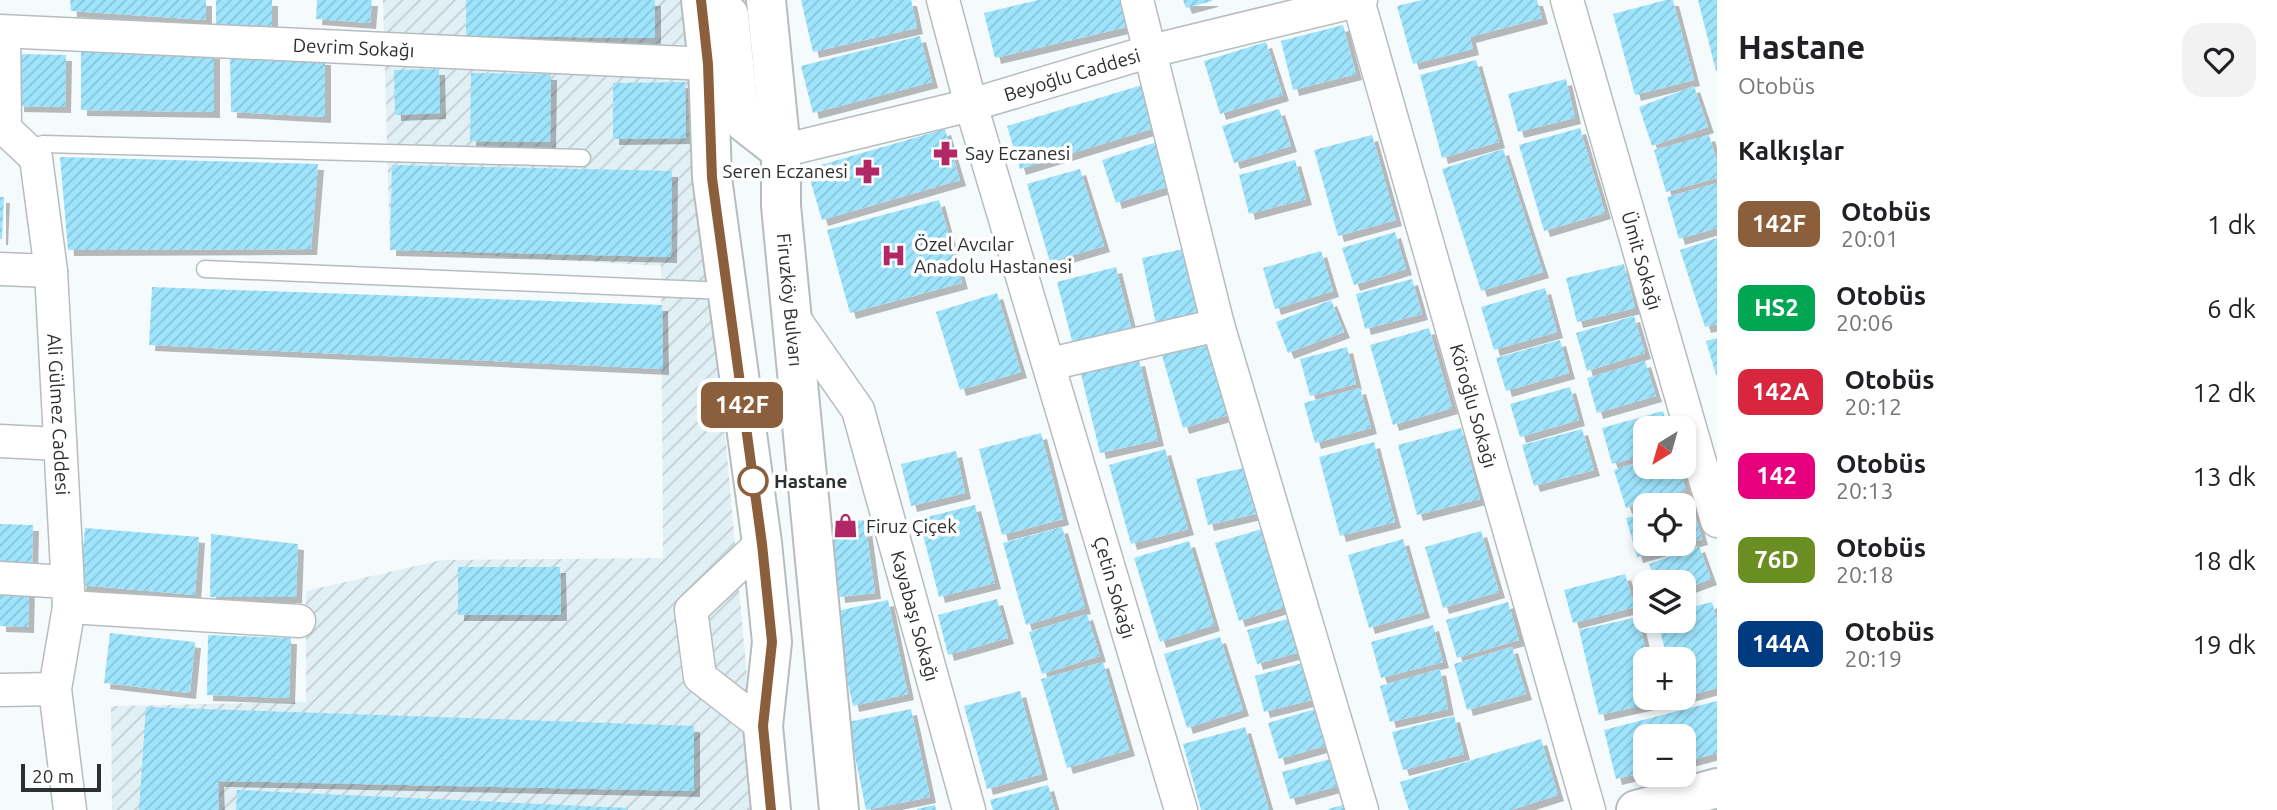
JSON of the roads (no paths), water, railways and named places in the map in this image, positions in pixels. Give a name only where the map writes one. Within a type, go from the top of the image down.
[{"type":"main road","points":[[701,0],[708,64],[712,178],[762,544],[772,642],[764,742],[771,810]]},
{"type":"main road","points":[[727,0],[738,101],[745,123],[781,151]]},
{"type":"main road","name":"Firuzköy Bulvarı","points":[[766,0],[781,151],[781,205],[839,810]]},
{"type":"main road","points":[[764,742],[787,794],[791,810]]},
{"type":"main road","points":[[1636,810],[1717,788]]},
{"type":"street","name":"Çetin Sokağı","points":[[943,0],[971,105],[1181,810]]},
{"type":"street","points":[[1137,0],[1152,51],[1218,325],[1362,810]]},
{"type":"street","name":"Beyoğlu Caddesi","points":[[781,151],[971,105],[1152,51],[1359,0]]},
{"type":"street","name":"Köroğlu Sokağı","points":[[1359,0],[1589,810]]},
{"type":"street","name":"Ümit Sokağı","points":[[1567,0],[1717,521]]},
{"type":"street","name":"Devrim Sokağı","points":[[2,31],[708,64]]},
{"type":"street","name":"Ali Gülmez Caddesi","points":[[2,31],[11,136],[36,158],[51,271],[68,594],[55,689],[70,810]]},
{"type":"street","points":[[0,270],[51,271]]},
{"type":"street","name":"Kayabaşı Sokağı","points":[[793,317],[858,410],[969,810]]},
{"type":"street","points":[[1050,364],[1218,325]]},
{"type":"street","points":[[0,441],[60,444]]},
{"type":"street","points":[[762,544],[691,610],[700,677],[764,742]]},
{"type":"street","points":[[0,578],[68,594],[299,621]]},
{"type":"street","points":[[0,690],[55,689]]},
{"type":"lane","points":[[11,136],[43,144],[582,158]]},
{"type":"lane","points":[[205,269],[726,291]]},
{"type":"place","name":"Say Eczanesi","points":[[945,153]]},
{"type":"place","name":"Seren Eczanesi","points":[[868,171]]},
{"type":"place","name":"Özel Avcılar Anadolu Hastanesi","points":[[894,255]]},
{"type":"place","name":"Hastane","points":[[753,481]]},
{"type":"place","name":"Firuz Çiçek","points":[[846,526]]}]
